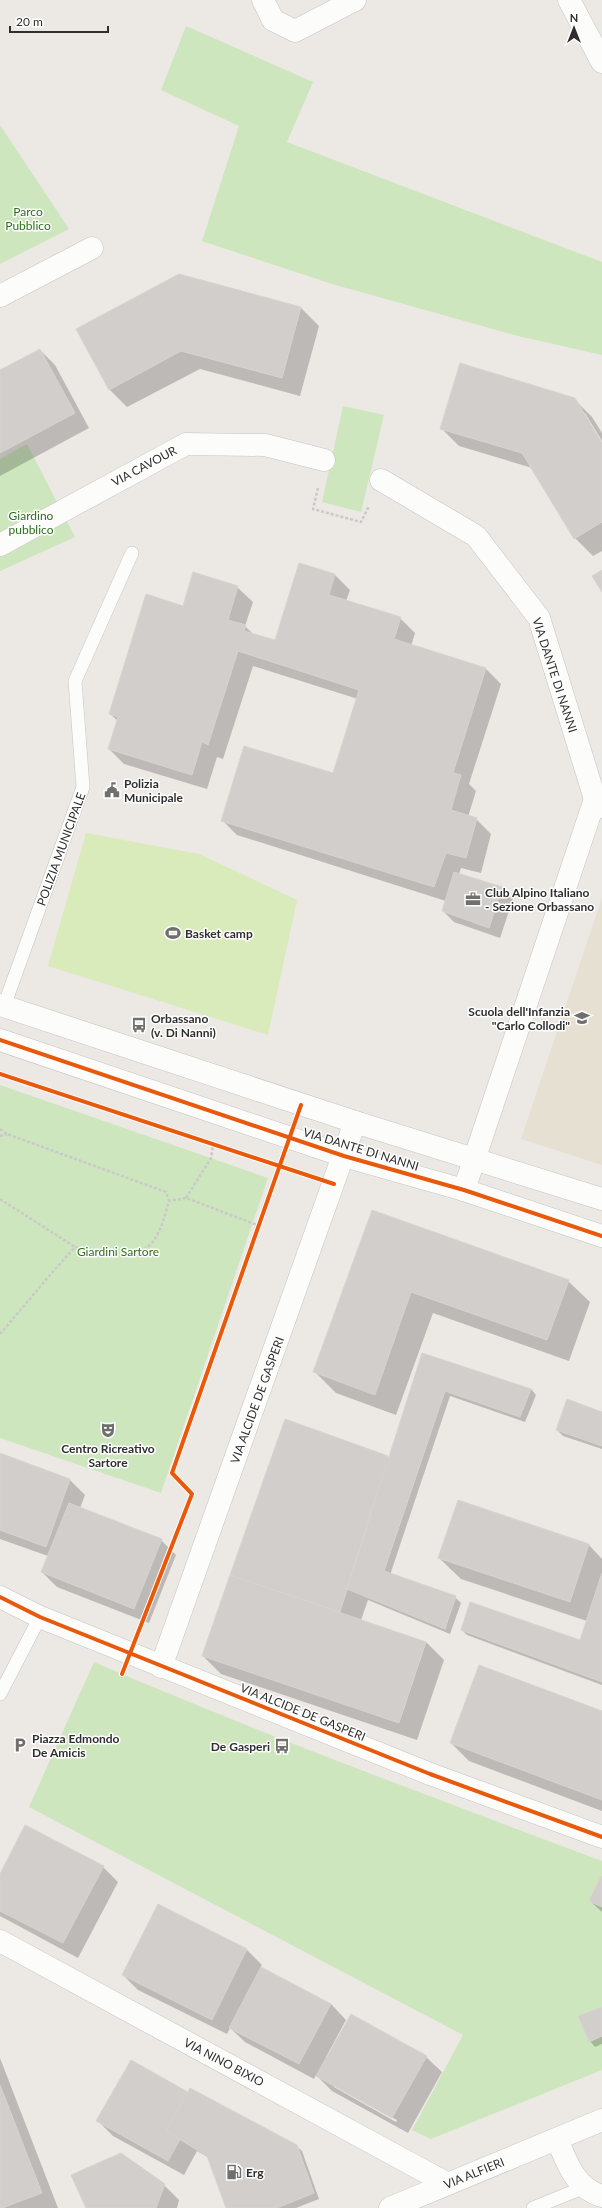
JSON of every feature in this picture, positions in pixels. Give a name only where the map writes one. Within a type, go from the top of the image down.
[{"type":"street","points":[[263,0],[273,20],[295,31],[355,0]]},
{"type":"street","points":[[569,0],[602,62]]},
{"type":"street","points":[[0,296],[92,248]]},
{"type":"street","name":"VIA CAVOUR","points":[[0,544],[186,444],[265,445],[324,460]]},
{"type":"street","name":"VIA DANTE DI NANNI","points":[[381,480],[476,536],[539,618],[598,803],[464,1190]]},
{"type":"street","name":"VIA DANTE DI NANNI","points":[[2,1006],[356,1122],[476,1158],[602,1199]]},
{"type":"street","name":"VIA DANTE DI NANNI","points":[[0,1040],[344,1156],[464,1190],[602,1236]]},
{"type":"street","name":"VIA DANTE DI NANNI","points":[[344,1156],[356,1122]]},
{"type":"street","name":"VIA ALCIDE DE GASPERI","points":[[161,1666],[344,1156]]},
{"type":"street","name":"VIA ALCIDE DE GASPERI","points":[[0,1597],[40,1617],[430,1774],[602,1837]]},
{"type":"street","name":"VIA NINO BIXIO","points":[[0,1941],[448,2184]]},
{"type":"street","name":"VIA ALFIERI","points":[[390,2208],[602,2120]]},
{"type":"street","points":[[557,2139],[576,2180],[594,2191]]},
{"type":"lane","name":"POLIZIA MUNICIPALE","points":[[2,1006],[83,787],[75,681],[132,554]]},
{"type":"lane","points":[[0,1694],[40,1617]]},
{"type":"lane","points":[[533,2208],[594,2191]]},
{"type":"path","points":[[324,460],[314,509],[361,522],[381,480]]},
{"type":"path","points":[[0,1129],[7,1134],[166,1192],[169,1201],[163,1222],[151,1244],[130,1254],[99,1254],[76,1247],[0,1199]]},
{"type":"path","points":[[0,1136],[7,1134]]},
{"type":"path","points":[[186,1198],[211,1158],[213,1145]]},
{"type":"path","points":[[169,1201],[186,1198],[260,1226]]},
{"type":"path","points":[[0,1334],[50,1274],[76,1247]]},
{"type":"shaded area","name":"Scuola dell'Infanzia \"Carlo Collodi\"","points":[[602,898],[602,1165],[521,1139]]},
{"type":"green space","points":[[186,26],[313,82],[287,142],[602,262],[602,355],[518,336],[332,284],[202,241],[239,126],[161,90]]},
{"type":"green space","name":"Parco Pubblico","points":[[0,125],[69,229],[0,264]]},
{"type":"green space","points":[[343,406],[384,415],[361,512],[322,502]]},
{"type":"green space","name":"Giardino pubblico","points":[[27,444],[75,537],[0,571],[0,459]]},
{"type":"green space","name":"Basket camp","points":[[86,833],[199,854],[297,900],[268,1035],[48,966]]},
{"type":"green space","name":"Giardini Sartore","points":[[0,1085],[268,1178],[161,1493],[0,1438]]},
{"type":"green space","points":[[94,1662],[283,1740],[602,1861],[602,2070],[431,2139],[412,2130],[463,2035],[29,1807]]},
{"type":"building","points":[[179,274],[301,307],[282,378],[181,351],[109,390],[76,329]]},
{"type":"building","points":[[40,349],[75,413],[0,453],[0,370]]},
{"type":"building","points":[[460,363],[575,398],[602,443],[602,522],[574,539],[522,453],[440,429]]},
{"type":"building","points":[[299,563],[335,574],[329,595],[401,617],[394,639],[486,668],[453,773],[461,775],[451,810],[477,818],[466,858],[446,853],[434,887],[221,821],[244,746],[333,773],[359,690],[238,651],[208,745],[202,742],[192,775],[108,749],[118,717],[109,714],[146,594],[183,606],[193,572],[238,586],[228,620],[246,625],[244,631],[275,640]]},
{"type":"building","points":[[602,570],[602,592],[592,576]]},
{"type":"building","points":[[454,872],[502,887],[489,928],[442,911]]},
{"type":"building","points":[[372,1210],[569,1280],[547,1340],[411,1292],[375,1395],[313,1372]]},
{"type":"building","points":[[422,1353],[531,1389],[520,1417],[445,1391],[384,1571],[456,1596],[445,1629],[347,1589]]},
{"type":"building","points":[[567,1399],[602,1412],[602,1446],[556,1430]]},
{"type":"building","points":[[285,1419],[388,1456],[340,1612],[230,1575]]},
{"type":"building","points":[[0,1453],[70,1479],[46,1547],[0,1530]]},
{"type":"building","points":[[458,1500],[589,1544],[570,1602],[438,1558]]},
{"type":"building","points":[[69,1503],[162,1539],[134,1609],[41,1572]]},
{"type":"building","points":[[602,1573],[602,1682],[461,1630],[470,1602],[580,1640]]},
{"type":"building","points":[[230,1575],[426,1642],[399,1723],[202,1656]]},
{"type":"building","points":[[479,1665],[602,1711],[602,1800],[450,1743]]},
{"type":"building","points":[[25,1825],[104,1866],[63,1943],[0,1911],[0,1874]]},
{"type":"building","points":[[601,1876],[602,1877],[602,1907],[589,1901]]},
{"type":"building","points":[[158,1904],[247,1949],[212,2020],[122,1975]]},
{"type":"building","points":[[261,1967],[331,2004],[299,2064],[229,2028]]},
{"type":"building","points":[[602,2007],[602,2036],[589,2042],[578,2016]]},
{"type":"building","points":[[351,2014],[427,2056],[392,2118],[316,2076]]},
{"type":"building","points":[[131,2060],[202,2100],[168,2161],[96,2121]]},
{"type":"building","points":[[0,2085],[42,2193],[2,2208],[0,2208]]},
{"type":"building","points":[[190,2088],[297,2145],[314,2193],[277,2208],[226,2208],[207,2156],[166,2131]]},
{"type":"building","points":[[121,2153],[165,2184],[156,2208],[86,2208],[71,2175]]},
{"type":"cycle path","points":[[0,1040],[344,1156],[464,1190],[602,1236]]},
{"type":"cycle path","points":[[0,1074],[334,1184]]},
{"type":"cycle path","points":[[122,1674],[192,1494],[172,1473],[301,1105]]},
{"type":"cycle path","points":[[0,1597],[40,1617],[430,1774],[602,1837]]},
{"type":"place","name":"Polizia Municipale","points":[[112,790]]},
{"type":"place","name":"Club Alpino Italiano - Sezione Orbassano","points":[[473,899]]},
{"type":"place","name":"Basket camp","points":[[173,933]]},
{"type":"place","name":"Scuola dell'Infanzia \"Carlo Collodi\"","points":[[582,1018]]},
{"type":"place","name":"Orbassano (v. Di Nanni)","points":[[139,1025]]},
{"type":"place","name":"Centro Ricreativo Sartore","points":[[108,1430]]},
{"type":"place","name":"Piazza Edmondo De Amicis","points":[[20,1745]]},
{"type":"place","name":"De Gasperi","points":[[282,1746]]},
{"type":"place","name":"Erg","points":[[234,2172]]}]
